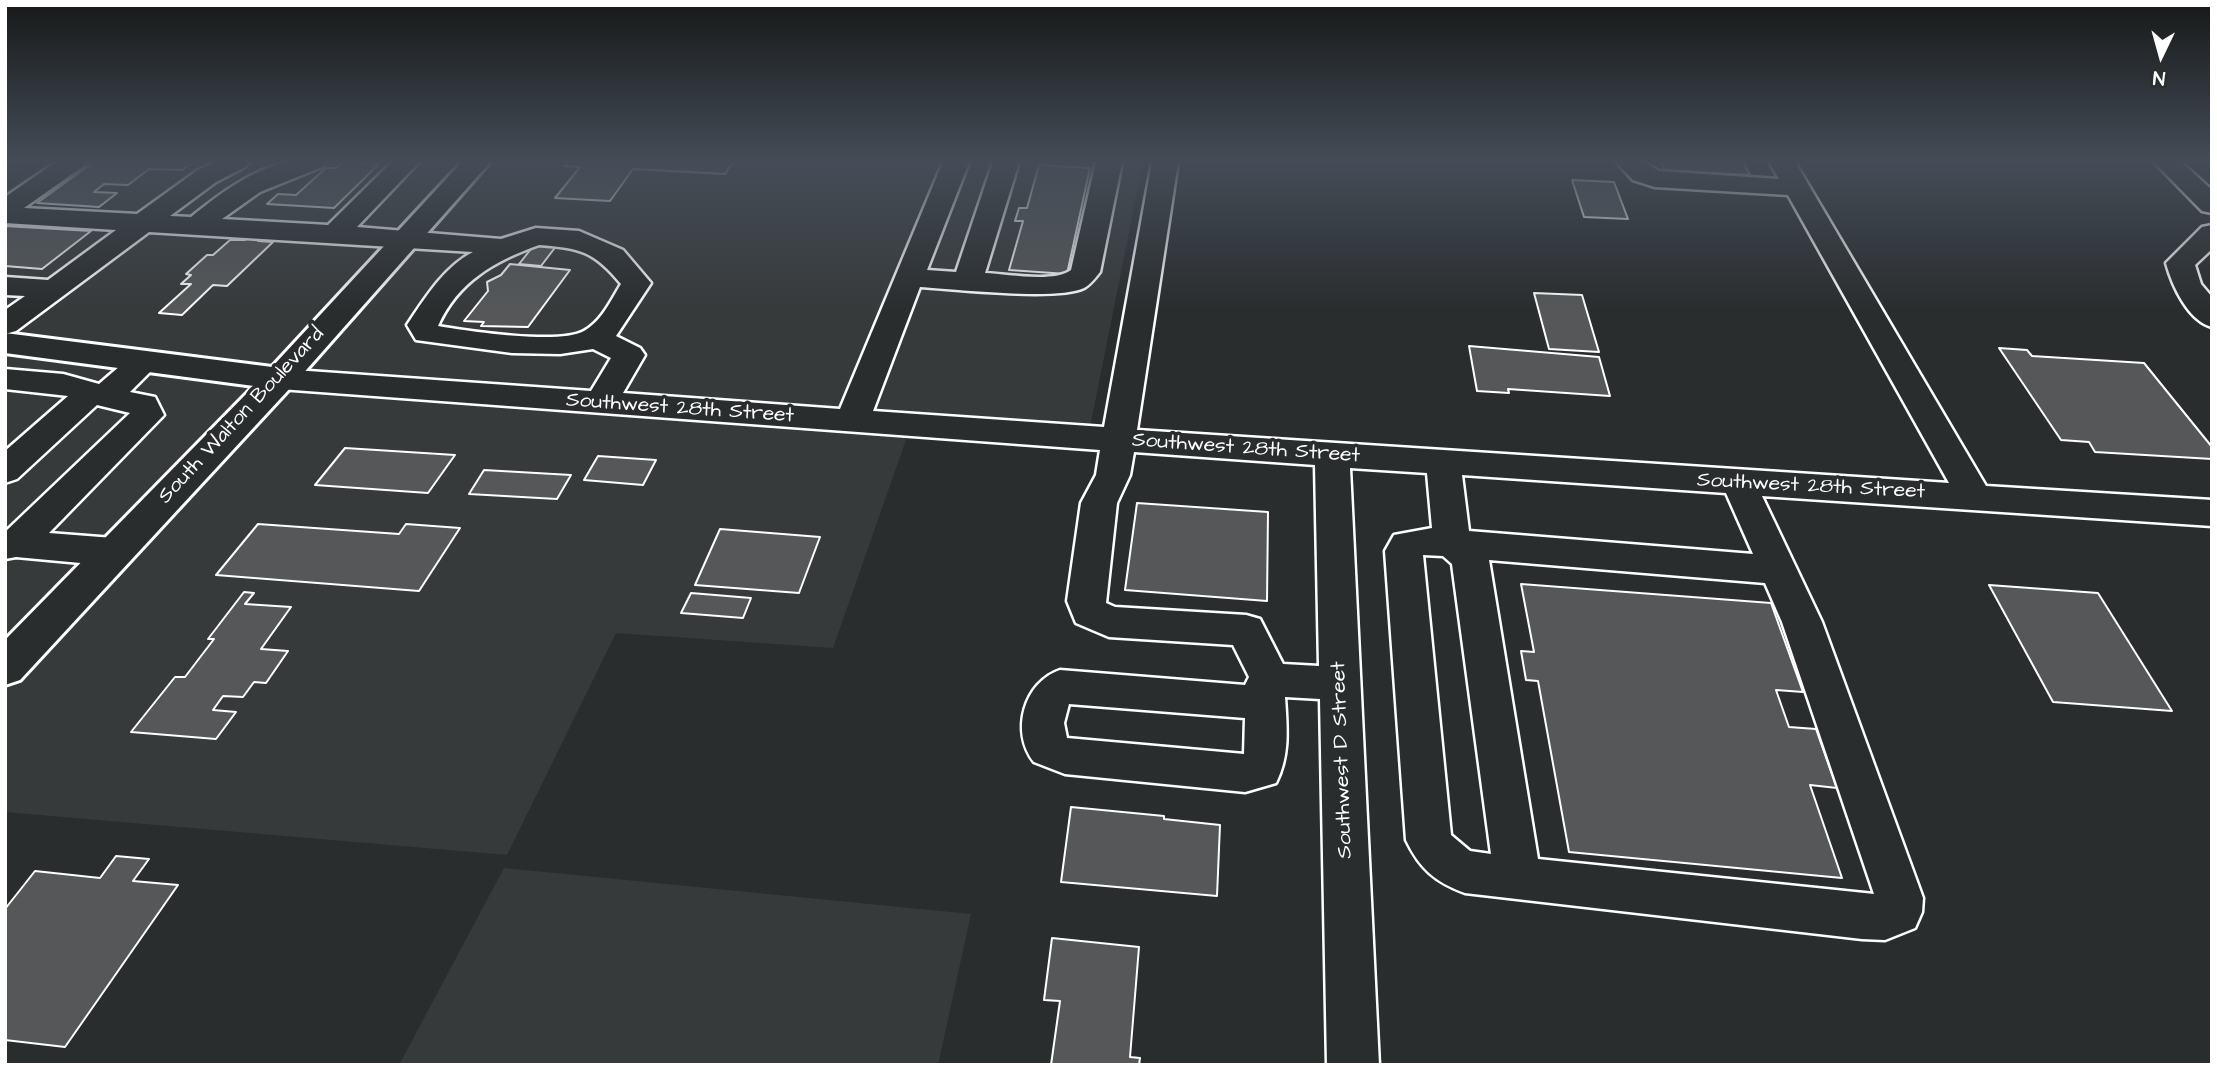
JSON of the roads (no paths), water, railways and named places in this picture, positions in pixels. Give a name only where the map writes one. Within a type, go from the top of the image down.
[{"type":"main road","name":"South Walton Boulevard","points":[[5,668],[280,379],[429,212]]},
{"type":"main road","points":[[5,343],[280,379]]},
{"type":"street","points":[[5,326],[160,212]]},
{"type":"street","points":[[197,226],[213,212]]},
{"type":"street","points":[[335,234],[357,212]]},
{"type":"street","points":[[852,421],[936,212]]},
{"type":"street","points":[[968,281],[989,212]]},
{"type":"street","points":[[909,278],[1066,285],[1079,280],[1085,272],[1098,212]]},
{"type":"street","points":[[1157,212],[1113,475],[1099,503],[1086,601],[1090,612],[1109,622],[1246,631],[1268,692],[1266,761],[1261,770],[1245,773],[1065,756],[1052,752],[1045,744],[1043,733],[1048,700],[1060,687],[1268,692],[1340,684]]},
{"type":"street","points":[[1812,212],[1975,497]]},
{"type":"street","points":[[5,215],[335,234],[491,245],[501,249]]},
{"type":"street","points":[[2212,233],[2180,263],[2187,285],[2212,318]]},
{"type":"street","points":[[536,236],[579,239],[613,256],[636,283],[613,319],[595,338],[572,345],[454,339],[427,333],[422,325],[439,299],[470,265],[501,249],[536,236]]},
{"type":"street","points":[[5,286],[55,289]]},
{"type":"street","points":[[595,338],[629,355],[600,404]]},
{"type":"street","points":[[5,471],[97,395],[145,361]]},
{"type":"street","points":[[5,379],[63,384],[143,405],[147,415],[10,545]]},
{"type":"street","name":"Southwest 28th Street","points":[[280,379],[1332,456],[2212,513]]},
{"type":"street","name":"Southwest D Street","points":[[1332,456],[1353,1065]]},
{"type":"street","points":[[1443,463],[1452,543],[1470,558],[1518,878]]},
{"type":"street","points":[[1739,483],[1802,622],[1899,898],[1898,912],[1885,917],[1862,916],[1465,872],[1446,864],[1436,853],[1429,840],[1404,551],[1407,544],[1427,541],[1778,570]]},
{"type":"street","points":[[10,545],[113,552]]}]
